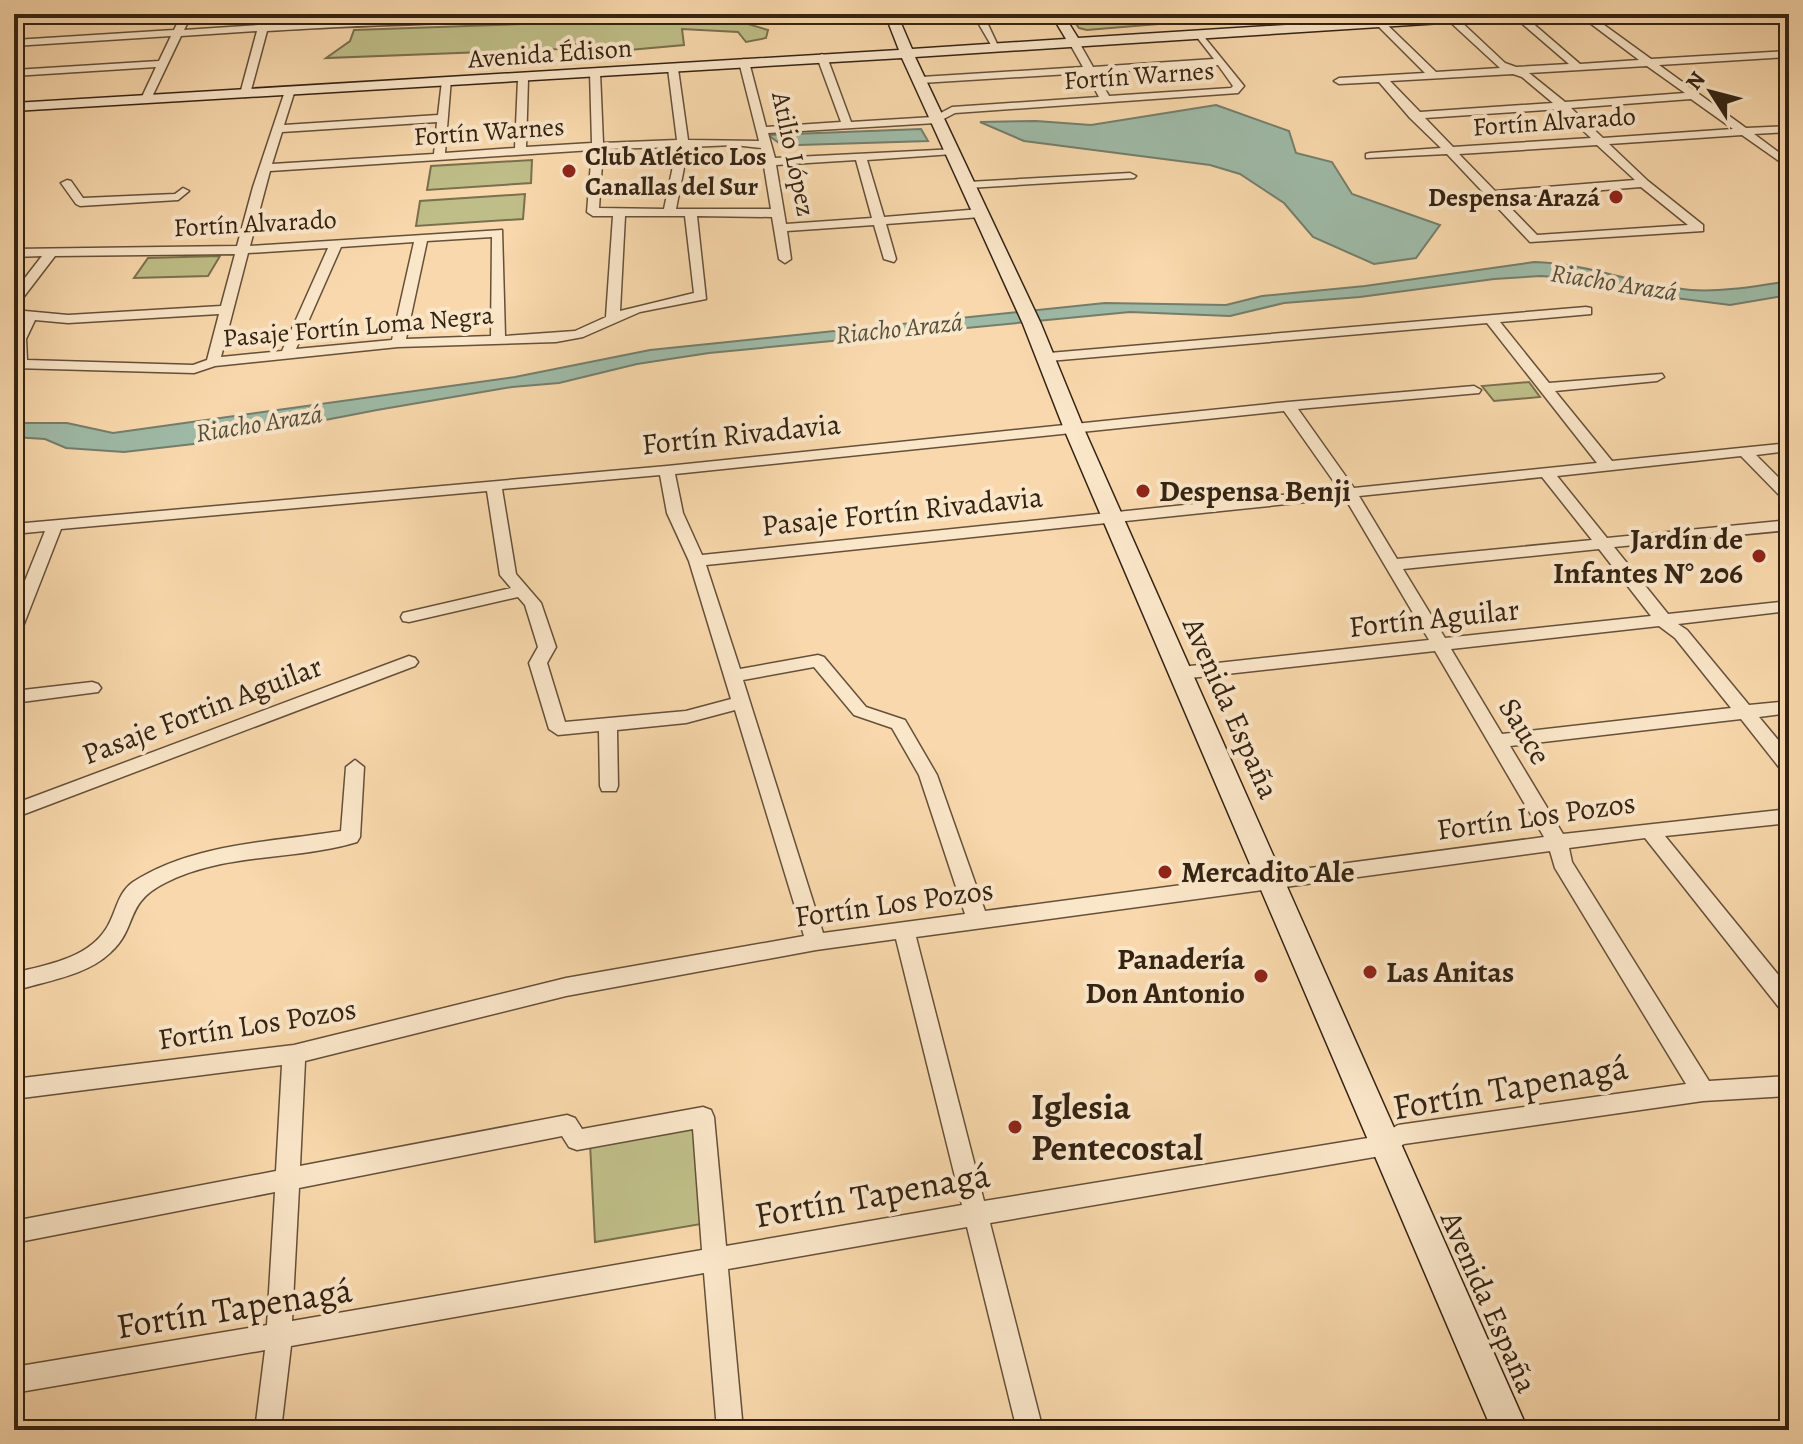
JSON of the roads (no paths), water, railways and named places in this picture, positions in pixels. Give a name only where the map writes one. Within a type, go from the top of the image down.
[{"type":"main road","name":"Avenida España","points":[[891,14],[1000,258],[1049,357],[1074,429],[1510,1430]]},
{"type":"main road","points":[[1057,14],[1074,41]]},
{"type":"main road","name":"Avenida Édison","points":[[1376,19],[1437,14]]},
{"type":"main road","name":"Avenida Édison","points":[[14,105],[596,73],[1309,22],[1518,14]]},
{"type":"main road","name":"Avenida Édison","points":[[1074,41],[1201,36],[1309,22]]},
{"type":"main road","name":"Avenida Édison","points":[[447,82],[744,63]]},
{"type":"street","points":[[14,14],[22,14],[14,30]]},
{"type":"street","points":[[146,98],[187,14]]},
{"type":"street","points":[[244,93],[267,14]]},
{"type":"street","points":[[14,43],[263,28],[336,18],[627,14]]},
{"type":"street","points":[[978,14],[995,46]]},
{"type":"street","points":[[1518,14],[1578,67]]},
{"type":"street","points":[[1583,14],[1741,133],[1789,165]]},
{"type":"street","points":[[1783,14],[1789,18]]},
{"type":"street","points":[[1382,79],[1414,116],[1455,151],[1534,239],[1699,228],[1644,183],[1562,105],[1516,71],[1501,65],[1451,16]]},
{"type":"street","points":[[1376,19],[1433,75]]},
{"type":"street","points":[[1201,36],[1221,62]]},
{"type":"street","points":[[1074,41],[1106,100]]},
{"type":"street","points":[[1339,81],[1789,54]]},
{"type":"street","points":[[823,58],[847,125]]},
{"type":"street","points":[[921,80],[1221,62]]},
{"type":"street","name":"Fortín Warnes","points":[[762,130],[847,125],[944,136],[952,110],[1234,91],[1239,86],[1221,62]]},
{"type":"street","name":"Atilio López","points":[[744,63],[762,130],[763,145],[770,162],[785,259]]},
{"type":"street","points":[[14,73],[162,64]]},
{"type":"street","points":[[669,214],[683,143],[673,69]]},
{"type":"street","points":[[596,73],[598,146],[593,212],[597,215],[778,213]]},
{"type":"street","points":[[520,151],[523,79]]},
{"type":"street","points":[[439,156],[447,82]]},
{"type":"street","points":[[213,362],[289,91]]},
{"type":"street","points":[[1414,116],[1691,96]]},
{"type":"street","points":[[279,129],[444,118]]},
{"type":"street","name":"Fortín Alvarado","points":[[1370,156],[1789,129]]},
{"type":"street","points":[[770,162],[860,156],[944,136]]},
{"type":"street","name":"Fortín Warnes","points":[[266,168],[598,146],[683,143],[763,145]]},
{"type":"street","points":[[860,156],[890,259]]},
{"type":"street","points":[[968,185],[1130,176]]},
{"type":"street","points":[[67,183],[80,202],[178,197],[183,191]]},
{"type":"street","points":[[1493,195],[1644,183]]},
{"type":"street","points":[[782,228],[981,213]]},
{"type":"street","name":"Pasaje Fortín Loma Negra","points":[[17,364],[194,369],[213,362],[288,353],[398,343],[578,334],[636,309],[701,296],[691,214]]},
{"type":"street","points":[[613,317],[619,215]]},
{"type":"street","name":"Fortín Alvarado","points":[[14,253],[242,250],[498,233],[498,337]]},
{"type":"street","points":[[398,343],[421,239]]},
{"type":"street","points":[[288,353],[336,244]]},
{"type":"street","points":[[14,300],[52,252]]},
{"type":"street","points":[[14,314],[29,318],[228,310]]},
{"type":"street","points":[[1049,357],[1586,311]]},
{"type":"street","points":[[17,364],[19,339],[29,318]]},
{"type":"street","points":[[1490,319],[1607,465]]},
{"type":"street","points":[[1545,388],[1657,377]]},
{"type":"street","name":"Fortín Rivadavia","points":[[14,529],[667,470],[1288,406],[1474,390]]},
{"type":"street","name":"Sauce","points":[[1288,406],[1349,492],[1559,845],[1562,863],[1703,1091]]},
{"type":"street","name":"Pasaje Fortín Rivadavia","points":[[697,561],[1789,447]]},
{"type":"street","points":[[1744,451],[1789,497]]},
{"type":"street","points":[[667,470],[675,513],[697,561],[735,676],[816,942]]},
{"type":"street","points":[[1545,471],[1665,622],[1681,634],[1789,766]]},
{"type":"street","points":[[494,484],[508,575],[533,603],[547,647],[538,663],[558,729],[686,717],[741,702]]},
{"type":"street","points":[[14,629],[55,525]]},
{"type":"street","points":[[1392,565],[1789,525]]},
{"type":"street","points":[[409,617],[520,591]]},
{"type":"street","name":"Fortín Aguilar","points":[[1181,673],[1789,606]]},
{"type":"street","points":[[735,676],[818,661],[860,711],[899,724],[928,775],[978,922]]},
{"type":"street","name":"Pasaje Fortin Aguilar","points":[[14,811],[409,662]]},
{"type":"street","points":[[14,697],[92,688]]},
{"type":"street","points":[[1499,741],[1789,707]]},
{"type":"street","points":[[608,725],[609,786]]},
{"type":"street","points":[[14,982],[87,959],[112,938],[134,892],[164,873],[216,859],[350,837],[355,767]]},
{"type":"street","name":"Fortín Los Pozos","points":[[14,1089],[294,1054],[566,987],[816,942],[905,933],[1650,830],[1789,816]]},
{"type":"street","points":[[1650,830],[1789,1004]]},
{"type":"street","points":[[905,933],[1030,1430]]},
{"type":"street","points":[[268,1430],[279,1337],[294,1054]]},
{"type":"street","name":"Fortín Tapenagá","points":[[14,1380],[279,1337],[974,1212],[1386,1145],[1398,1135],[1703,1091],[1789,1086]]},
{"type":"street","points":[[14,1232],[567,1125],[577,1140],[703,1117],[730,1430]]},
{"type":"water","points":[[1216,105],[1289,131],[1296,153],[1332,162],[1352,194],[1440,225],[1416,258],[1374,264],[1313,237],[1284,203],[1240,174],[1210,165],[1024,141],[980,122],[1036,121],[1091,125]]},
{"type":"water","points":[[921,129],[928,141],[799,145],[779,143],[768,135]]},
{"type":"water","name":"Riacho Arazá","points":[[1534,262],[1574,266],[1691,290],[1789,281],[1789,295],[1730,305],[1652,295],[1589,280],[1541,276],[1494,279],[1360,297],[1284,303],[1230,316],[1130,312],[709,353],[637,364],[559,383],[512,387],[211,442],[124,452],[66,448],[45,439],[14,437],[14,423],[67,423],[113,433],[515,377],[650,350],[1105,303],[1226,305],[1262,296],[1365,286]]},
{"type":"place","name":"Club Atlético Los Canallas del Sur","points":[[569,171]]},
{"type":"place","name":"Despensa Arazá","points":[[1616,197]]},
{"type":"place","name":"Despensa Benji","points":[[1143,491]]},
{"type":"place","name":"Jardín de Infantes N° 206","points":[[1759,556]]},
{"type":"place","name":"Mercadito Ale","points":[[1165,872]]},
{"type":"place","name":"Las Anitas","points":[[1370,972]]},
{"type":"place","name":"Panadería Don Antonio","points":[[1261,976]]},
{"type":"place","name":"Iglesia Pentecostal","points":[[1015,1127]]}]
